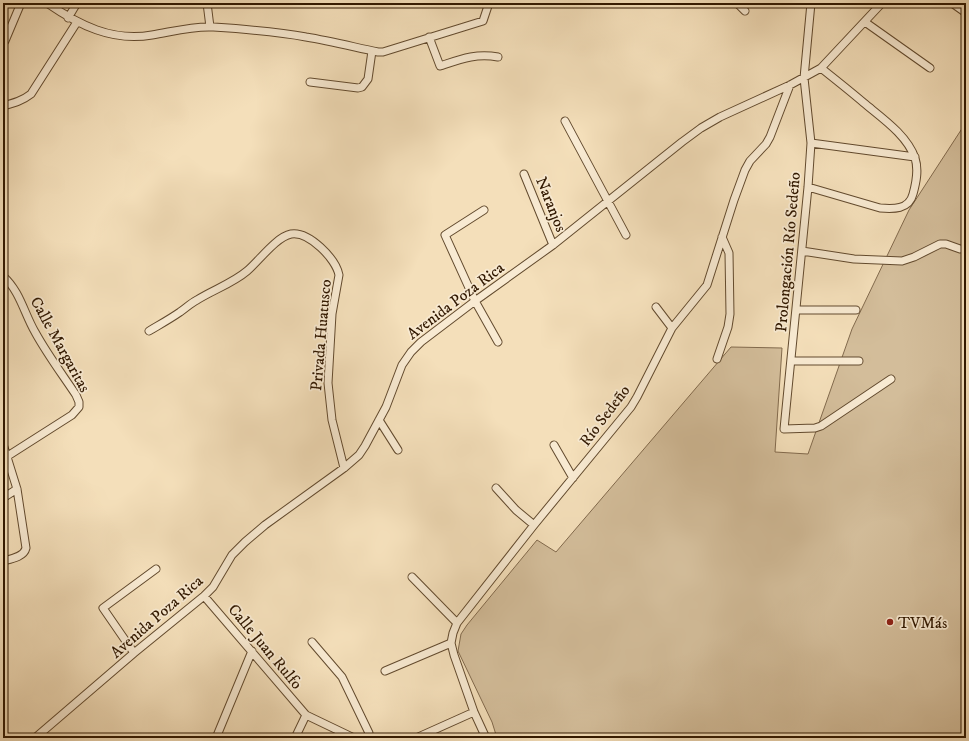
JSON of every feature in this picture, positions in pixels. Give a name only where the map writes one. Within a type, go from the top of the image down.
[{"type":"street","points":[[5,41],[21,3]]},
{"type":"street","points":[[47,3],[68,18],[102,32],[118,36],[134,37],[210,27],[306,36],[372,51],[383,52],[483,21],[489,3]]},
{"type":"street","points":[[68,18],[77,3]]},
{"type":"street","points":[[207,3],[210,27]]},
{"type":"street","points":[[737,3],[745,11]]},
{"type":"street","name":"Prolongación Río Sedeño","points":[[810,3],[804,78],[811,143],[784,429],[815,428],[821,426],[891,379]]},
{"type":"street","points":[[790,85],[822,68],[882,3]]},
{"type":"street","points":[[952,3],[966,13]]},
{"type":"street","points":[[3,106],[19,101],[31,94],[77,22]]},
{"type":"street","points":[[865,22],[930,68]]},
{"type":"street","points":[[429,37],[440,66],[468,56],[478,55],[498,57]]},
{"type":"street","points":[[310,82],[358,88],[362,87],[368,79],[372,51]]},
{"type":"street","points":[[808,187],[880,208],[892,209],[899,208],[910,201],[917,172],[914,157],[905,141],[891,126],[822,68]]},
{"type":"street","name":"Avenida Poza Rica","points":[[35,738],[134,653],[204,596],[213,587],[232,555],[245,542],[265,525],[352,462],[366,446],[386,407],[402,365],[411,352],[421,342],[553,245],[701,128],[720,117],[790,85]]},
{"type":"street","name":"Río Sedeño","points":[[451,643],[457,623],[534,525],[631,407],[672,328],[707,284],[745,170],[750,161],[766,144],[770,137],[790,85]]},
{"type":"street","points":[[566,121],[626,235]]},
{"type":"street","points":[[811,143],[914,157]]},
{"type":"street","name":"Naranjos","points":[[524,174],[553,245]]},
{"type":"street","points":[[484,210],[445,235],[475,301],[498,342]]},
{"type":"street","name":"Privada Huatusco","points":[[149,332],[195,301],[247,271],[284,237],[292,234],[300,235],[323,249],[334,262],[338,269],[339,275],[332,314],[328,383],[332,420],[344,468]]},
{"type":"street","points":[[717,359],[728,327],[730,314],[729,252],[722,237]]},
{"type":"street","points":[[802,251],[854,259],[902,261],[914,257],[940,244],[946,244],[960,249]]},
{"type":"street","name":"Calle Margaritas","points":[[3,276],[8,280],[17,293],[35,332],[79,402],[79,407],[72,415],[5,458]]},
{"type":"street","points":[[656,307],[672,328]]},
{"type":"street","points":[[796,310],[856,310]]},
{"type":"street","points":[[791,361],[859,361]]},
{"type":"street","points":[[379,420],[398,450]]},
{"type":"street","points":[[3,444],[5,458],[17,489],[26,548],[25,552],[3,562]]},
{"type":"street","points":[[554,445],[573,478]]},
{"type":"street","points":[[496,488],[516,510],[534,525]]},
{"type":"street","points":[[3,498],[17,489]]},
{"type":"street","points":[[134,653],[103,608],[156,569]]},
{"type":"street","points":[[412,577],[457,623]]},
{"type":"street","name":"Calle Juan Rulfo","points":[[204,596],[306,714],[354,738]]},
{"type":"street","points":[[312,642],[342,677],[369,733],[369,738]]},
{"type":"street","points":[[385,671],[451,643],[474,712],[486,738]]},
{"type":"street","points":[[216,738],[252,651]]},
{"type":"street","points":[[416,738],[433,734],[474,712]]},
{"type":"street","points":[[295,738],[306,714]]},
{"type":"shaded area","points":[[966,119],[966,738],[497,738],[492,722],[458,651],[461,634],[467,625],[537,540],[556,552],[731,347],[782,348],[775,452],[808,454],[852,329],[909,210],[963,127],[962,125]]},
{"type":"place","name":"TVMás","points":[[890,622]]}]
